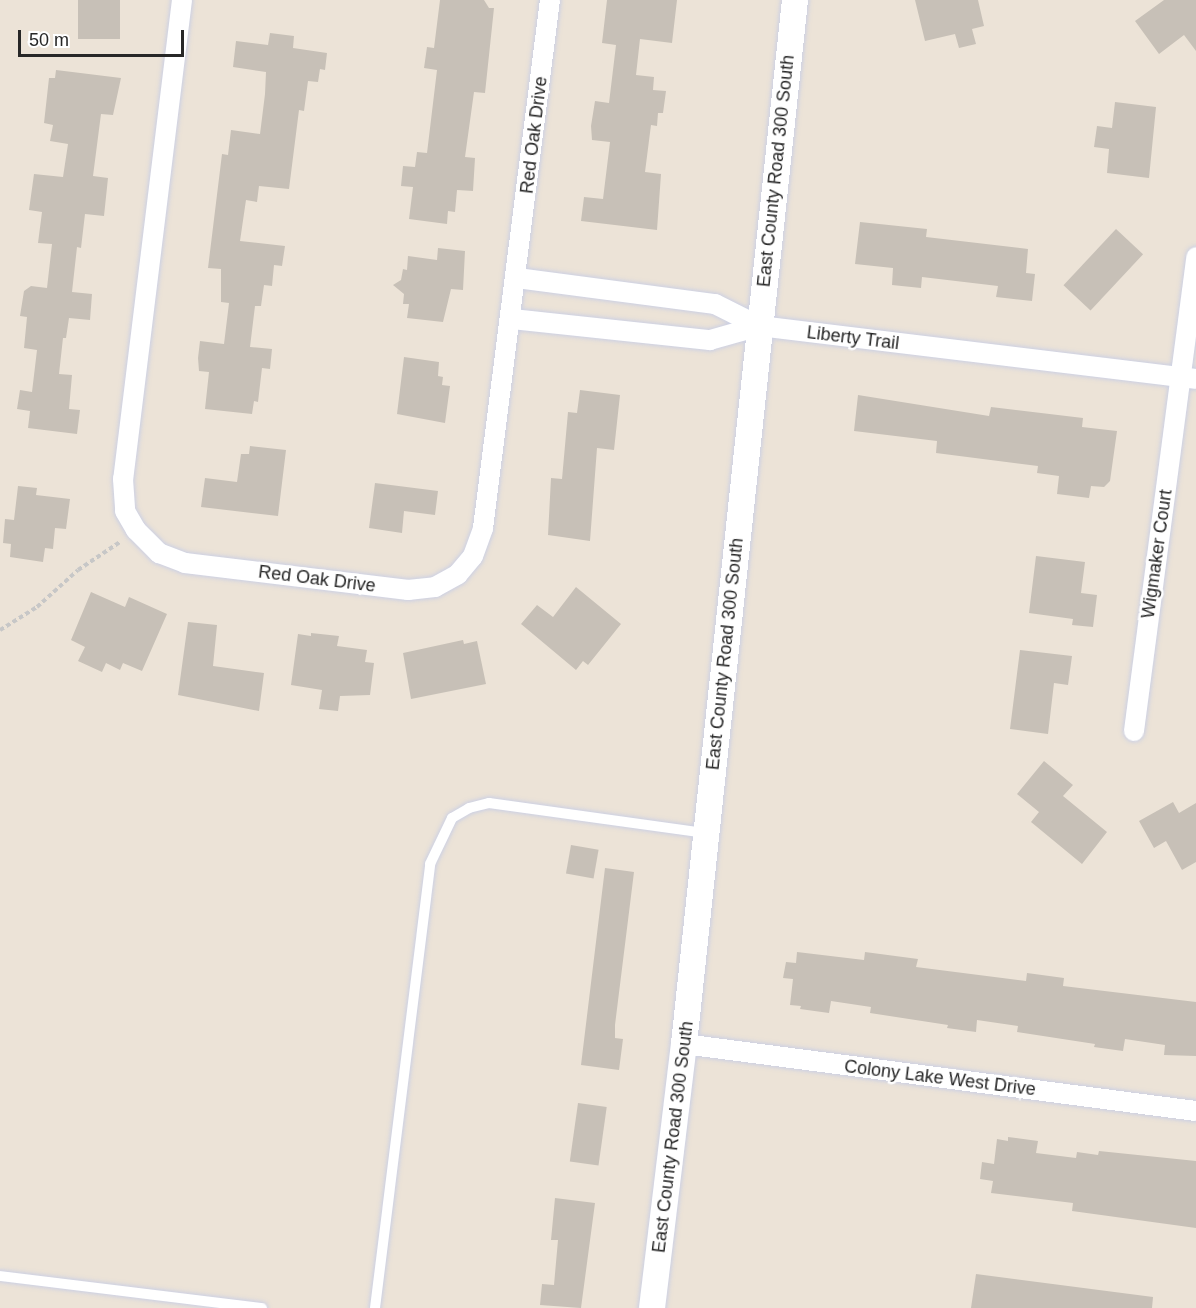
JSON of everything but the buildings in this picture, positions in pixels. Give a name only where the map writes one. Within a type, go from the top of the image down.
[{"type":"street","name":"Red Oak Drive","points":[[182,0],[123,479],[125,510],[136,530],[159,553],[185,563],[408,590],[435,587],[458,574],[473,556],[483,528],[512,319],[550,0]]},
{"type":"street","name":"East County Road 300 South","points":[[652,1308],[684,1044],[795,0]]},
{"type":"street","name":"Wigmaker Court","points":[[1134,731],[1188,378],[1196,257]]},
{"type":"street","points":[[517,278],[715,304],[759,326]]},
{"type":"street","name":"Liberty Trail","points":[[512,319],[710,340],[759,326],[1188,378]]},
{"type":"street","name":"Colony Lake West Drive","points":[[684,1044],[1196,1111]]},
{"type":"lane","points":[[375,1308],[430,864],[452,818],[468,808],[489,803],[706,833]]},
{"type":"lane","points":[[0,1276],[262,1308]]},
{"type":"lane","points":[[172,1308],[173,1296]]},
{"type":"path","points":[[0,630],[37,607],[78,570],[136,530]]}]
